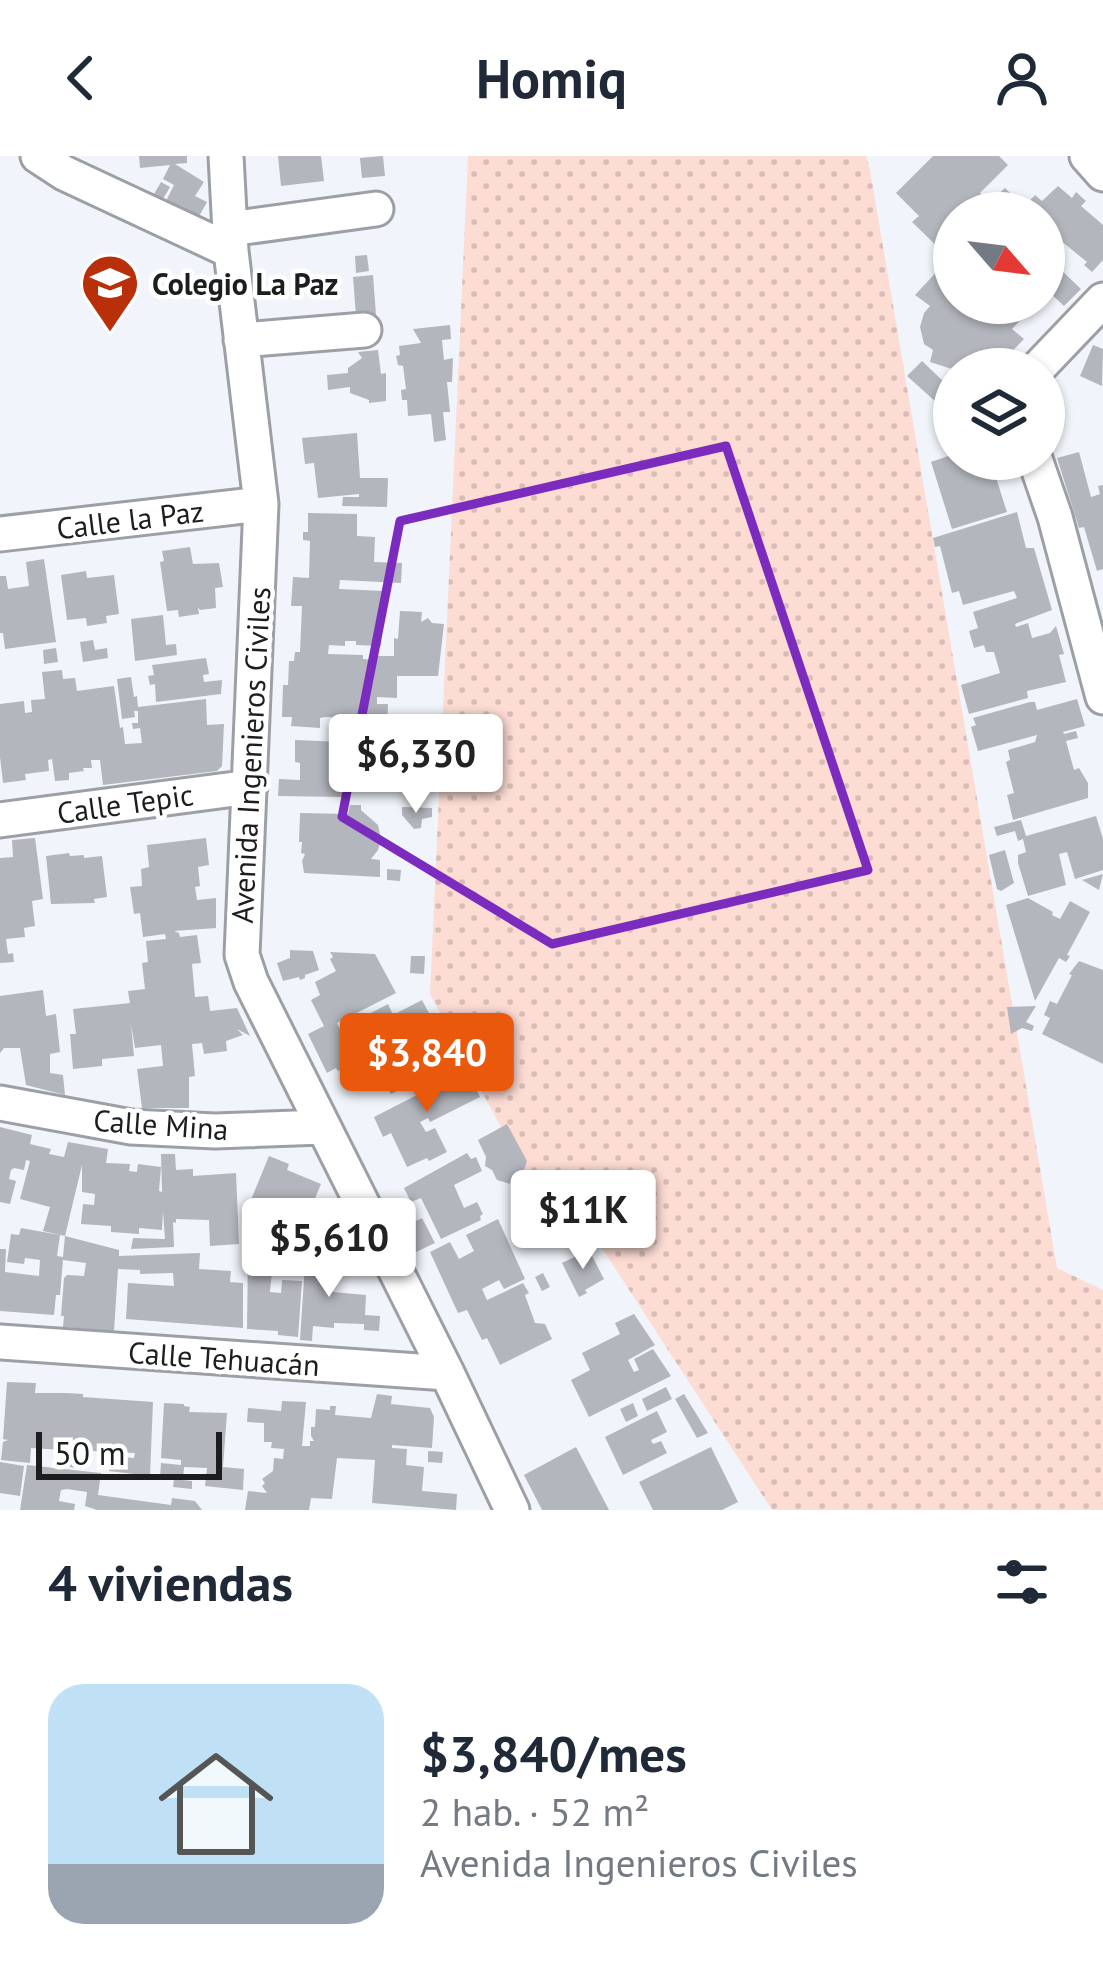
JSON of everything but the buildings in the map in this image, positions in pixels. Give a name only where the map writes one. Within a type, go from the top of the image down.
[{"type":"street","points":[[38,156],[64,173],[230,240],[376,209]]},
{"type":"street","name":"Avenida Ingenieros Civiles","points":[[226,156],[230,240],[261,503],[242,956],[447,1373],[516,1499]]},
{"type":"street","points":[[1087,156],[1103,174]]},
{"type":"street","points":[[1057,348],[1103,300]]},
{"type":"street","points":[[242,340],[364,330]]},
{"type":"street","points":[[1042,480],[1103,697]]},
{"type":"street","name":"Calle la Paz","points":[[0,534],[261,503]]},
{"type":"street","name":"Calle Tepic","points":[[0,820],[250,787]]},
{"type":"street","name":"Calle Mina","points":[[0,1103],[131,1127],[215,1131],[323,1127]]},
{"type":"street","name":"Calle Tehuacán","points":[[0,1342],[447,1373]]},
{"type":"highlighted area","points":[[726,446],[868,870],[552,944],[342,817],[400,521]]},
{"type":"shaded area","points":[[468,156],[866,156],[1057,1268],[1103,1290],[1103,1510],[772,1510],[561,1185],[536,1193],[430,994]]},
{"type":"place","name":"Colegio La Paz","points":[[110,334]]}]
